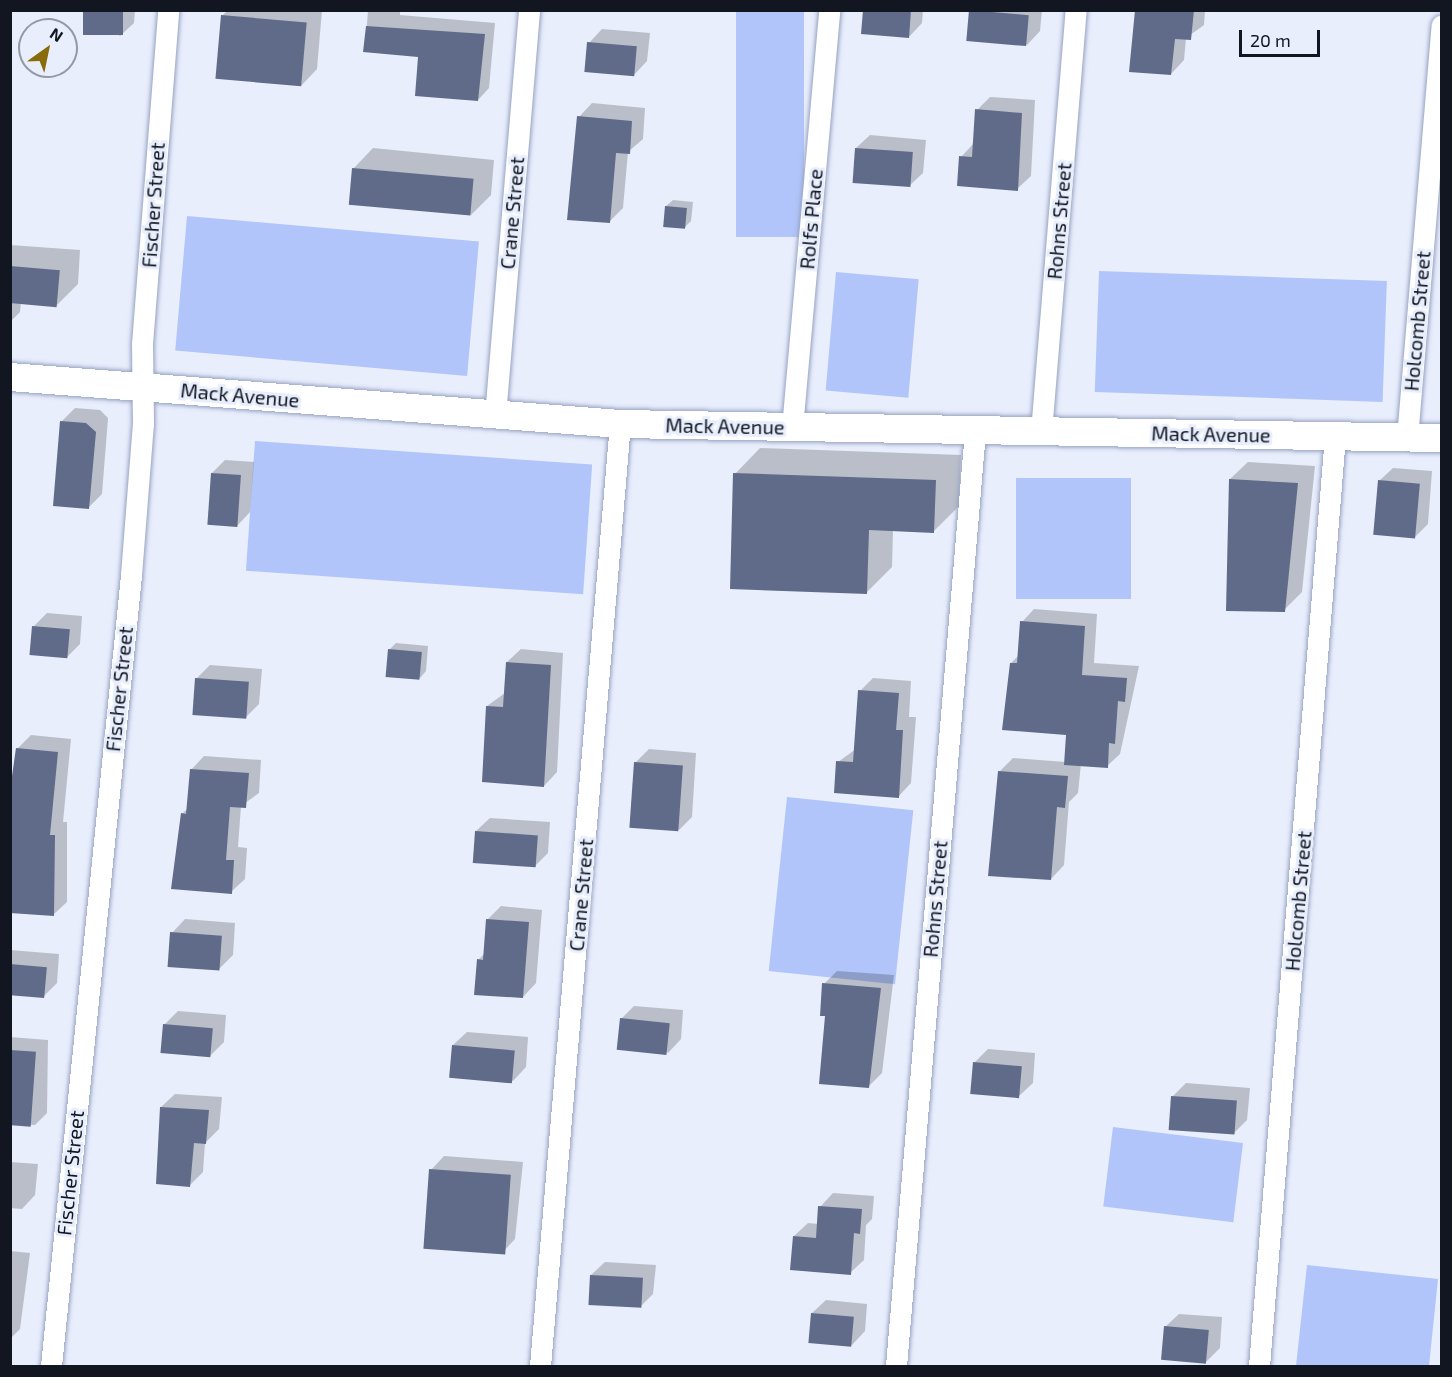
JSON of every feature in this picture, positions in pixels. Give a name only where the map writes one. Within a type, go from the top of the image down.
[{"type":"main road","name":"Mack Avenue","points":[[10,377],[620,424],[1442,438]]},
{"type":"street","name":"Fischer Street","points":[[51,1366],[131,575],[142,424],[141,387],[168,10]]},
{"type":"street","name":"Crane Street","points":[[495,416],[530,10]]},
{"type":"street","name":"Rolfs Place","points":[[792,428],[829,10]]},
{"type":"street","name":"Rohns Street","points":[[1041,432],[1076,10]]},
{"type":"street","name":"Holcomb Street","points":[[1407,438],[1442,25]]},
{"type":"street","name":"Crane Street","points":[[540,1366],[620,424]]},
{"type":"street","name":"Rohns Street","points":[[896,1366],[975,431]]},
{"type":"street","name":"Holcomb Street","points":[[1259,1366],[1335,436]]},
{"type":"shaded area","points":[[736,11],[804,11],[804,237],[736,237]]},
{"type":"shaded area","points":[[187,216],[479,242],[467,376],[175,350]]},
{"type":"shaded area","points":[[1099,271],[1387,281],[1383,402],[1095,392]]},
{"type":"shaded area","points":[[836,272],[919,279],[908,398],[826,391]]},
{"type":"shaded area","points":[[255,441],[592,465],[583,594],[246,571]]},
{"type":"shaded area","points":[[1016,478],[1131,478],[1131,599],[1016,599]]},
{"type":"shaded area","points":[[787,797],[913,810],[895,984],[769,971]]},
{"type":"shaded area","points":[[1113,1127],[1243,1143],[1233,1222],[1103,1206]]},
{"type":"shaded area","points":[[1307,1265],[1438,1279],[1429,1366],[1296,1366]]},
{"type":"building","points":[[83,10],[123,10],[123,35],[83,35]]},
{"type":"building","points":[[863,10],[911,10],[909,38],[861,34]]},
{"type":"building","points":[[969,10],[1029,15],[1026,46],[966,41]]},
{"type":"building","points":[[1135,10],[1194,10],[1191,40],[1175,39],[1171,75],[1129,72]]},
{"type":"building","points":[[221,15],[307,22],[301,86],[215,79]]},
{"type":"building","points":[[366,26],[485,34],[478,101],[415,96],[418,57],[363,52]]},
{"type":"building","points":[[587,42],[637,46],[634,76],[584,72]]},
{"type":"building","points":[[975,109],[1022,113],[1018,191],[957,186],[959,156],[972,157]]},
{"type":"building","points":[[577,116],[632,121],[630,154],[616,153],[610,223],[567,220]]},
{"type":"building","points":[[855,148],[913,152],[910,187],[853,183]]},
{"type":"building","points":[[352,168],[474,179],[470,215],[349,205]]},
{"type":"building","points":[[665,206],[687,208],[685,229],[663,227]]},
{"type":"building","points":[[10,266],[60,270],[57,307],[10,303]]},
{"type":"building","points":[[60,421],[86,423],[96,432],[89,509],[53,506]]},
{"type":"building","points":[[211,473],[241,475],[237,527],[207,525]]},
{"type":"building","points":[[733,473],[936,480],[934,533],[869,530],[867,594],[730,589]]},
{"type":"building","points":[[1229,479],[1298,483],[1285,612],[1226,611]]},
{"type":"building","points":[[1378,480],[1420,484],[1415,538],[1373,535]]},
{"type":"building","points":[[1020,621],[1085,626],[1082,675],[1127,678],[1125,702],[1118,701],[1115,744],[1109,743],[1108,768],[1064,765],[1066,735],[1002,730],[1010,663],[1017,663]]},
{"type":"building","points":[[32,626],[70,629],[67,658],[29,655]]},
{"type":"building","points":[[388,649],[422,652],[419,680],[386,677]]},
{"type":"building","points":[[506,662],[551,665],[544,787],[482,782],[486,706],[503,707]]},
{"type":"building","points":[[195,678],[249,682],[246,719],[192,715]]},
{"type":"building","points":[[858,690],[899,693],[896,730],[903,730],[899,798],[834,793],[836,761],[853,762]]},
{"type":"building","points":[[16,748],[58,752],[50,835],[55,835],[54,916],[10,913],[10,790]]},
{"type":"building","points":[[634,762],[683,765],[678,831],[629,828]]},
{"type":"building","points":[[190,769],[249,773],[246,808],[230,807],[226,860],[234,860],[232,894],[171,889],[181,813],[186,814]]},
{"type":"building","points":[[998,771],[1068,776],[1065,808],[1057,807],[1051,880],[988,876]]},
{"type":"building","points":[[475,831],[538,835],[536,867],[473,863]]},
{"type":"building","points":[[486,919],[529,922],[523,998],[474,995],[477,959],[483,960]]},
{"type":"building","points":[[170,932],[222,936],[219,971],[168,967]]},
{"type":"building","points":[[10,964],[47,967],[44,998],[10,995]]},
{"type":"building","points":[[822,983],[881,988],[869,1088],[819,1084],[825,1016],[820,1016]]},
{"type":"building","points":[[620,1018],[670,1023],[666,1055],[617,1050]]},
{"type":"building","points":[[163,1024],[213,1028],[210,1057],[160,1053]]},
{"type":"building","points":[[452,1045],[515,1050],[512,1083],[449,1078]]},
{"type":"building","points":[[10,1050],[36,1052],[31,1127],[10,1125]]},
{"type":"building","points":[[973,1062],[1022,1066],[1019,1098],[970,1094]]},
{"type":"building","points":[[1171,1096],[1237,1101],[1234,1135],[1169,1130]]},
{"type":"building","points":[[160,1107],[209,1110],[206,1144],[194,1143],[190,1187],[156,1184]]},
{"type":"building","points":[[429,1169],[511,1175],[505,1255],[423,1249]]},
{"type":"building","points":[[818,1206],[862,1209],[860,1234],[854,1233],[851,1275],[790,1270],[793,1236],[816,1238]]},
{"type":"building","points":[[590,1275],[643,1278],[641,1308],[588,1305]]},
{"type":"building","points":[[811,1313],[854,1317],[851,1347],[808,1343]]},
{"type":"building","points":[[1164,1326],[1209,1330],[1206,1364],[1161,1360]]}]
